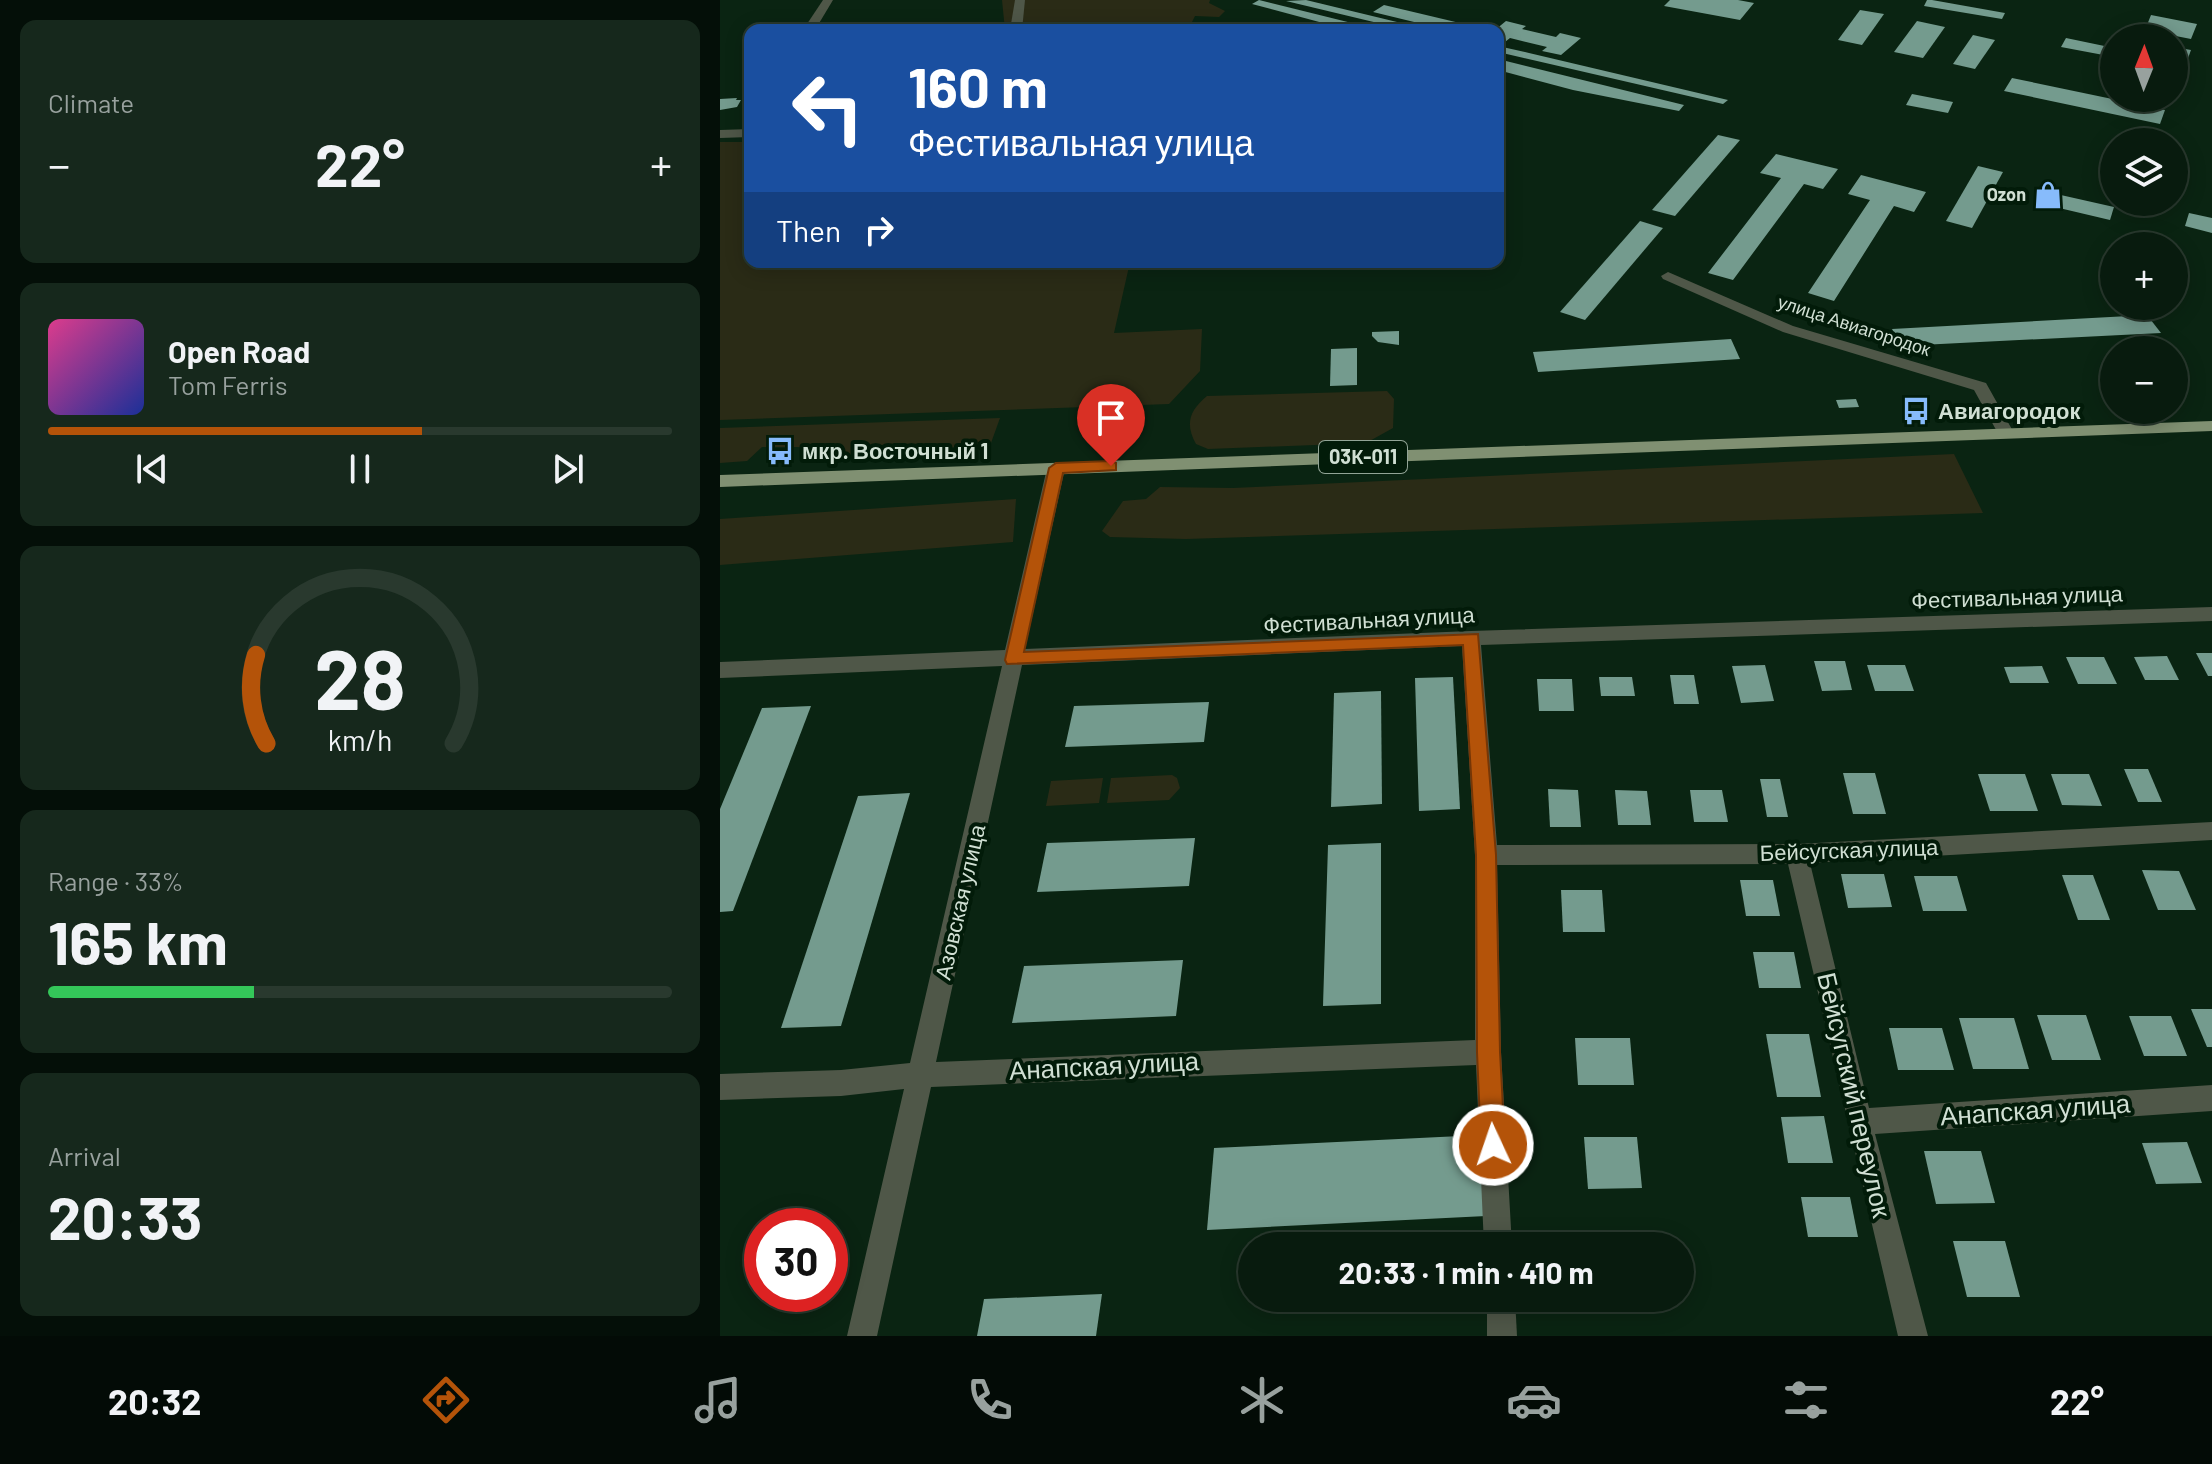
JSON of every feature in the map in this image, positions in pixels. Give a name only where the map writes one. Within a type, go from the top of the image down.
[{"type":"main road","name":"03К-011","points":[[720,481],[2212,426]]},
{"type":"street","points":[[813,24],[828,0]]},
{"type":"street","points":[[1017,24],[1020,0]]},
{"type":"street","points":[[720,134],[744,131]]},
{"type":"street","name":"улица Авиагородок","points":[[1668,276],[1788,329],[1980,387],[2006,433]]},
{"type":"street","name":"Азовская улица","points":[[862,1336],[1056,468]]},
{"type":"street","name":"Фестивальная улица","points":[[720,670],[1014,660],[1471,638],[2212,614]]},
{"type":"street","points":[[1471,638],[1486,855],[1488,1052],[1497,1232]]},
{"type":"street","name":"Бейсугская улица","points":[[1486,855],[1797,854],[2212,831]]},
{"type":"street","name":"Бейсугский переулок","points":[[1797,854],[1859,1122],[1913,1336]]},
{"type":"street","name":"Анапская улица","points":[[720,1087],[841,1083],[921,1075],[1488,1052]]},
{"type":"street","name":"Анапская улица","points":[[1859,1122],[2212,1098]]},
{"type":"street","points":[[1501,1312],[1502,1336]]},
{"type":"green space","points":[[1002,0],[1210,0],[1209,3],[1225,11],[1219,17],[1195,16],[1192,22],[1174,24],[1004,24]]},
{"type":"green space","points":[[720,142],[744,142],[744,268],[1129,268],[1114,333],[1202,329],[1200,371],[1169,404],[720,420]]},
{"type":"green space","points":[[1387,391],[1394,399],[1393,428],[1366,443],[1208,449],[1196,444],[1191,430],[1193,413],[1207,396]]},
{"type":"green space","points":[[1000,418],[991,443],[857,458],[798,447],[762,447],[747,461],[720,463],[720,428]]},
{"type":"green space","points":[[1954,454],[1983,513],[1186,539],[1110,537],[1102,531],[1123,501],[1146,499],[1160,487],[1233,488]]},
{"type":"green space","points":[[1016,499],[1013,542],[720,565],[720,519]]},
{"type":"green space","points":[[1172,775],[1177,778],[1180,788],[1169,800],[1107,803],[1111,778]]},
{"type":"green space","points":[[1103,778],[1099,803],[1046,806],[1051,781]]},
{"type":"building","points":[[1259,0],[1356,24],[1327,24],[1252,4]]},
{"type":"building","points":[[1306,0],[1405,24],[1382,24],[1286,1]]},
{"type":"building","points":[[1670,0],[1738,0],[1754,3],[1740,20],[1664,6]]},
{"type":"building","points":[[1927,0],[2005,13],[2002,19],[1924,6]]},
{"type":"building","points":[[1384,5],[1464,24],[1422,24],[1373,12]]},
{"type":"building","points":[[1860,10],[1884,14],[1862,45],[1838,40]]},
{"type":"building","points":[[2151,15],[2197,24],[2191,39],[2188,38],[2188,24],[2147,24]]},
{"type":"building","points":[[1506,21],[1526,26],[1522,29],[1556,37],[1560,33],[1581,38],[1561,55],[1542,51],[1547,47],[1510,38],[1504,42],[1502,24]]},
{"type":"building","points":[[1917,21],[1945,27],[1923,58],[1894,52]]},
{"type":"building","points":[[1973,35],[1995,40],[1975,69],[1953,64]]},
{"type":"building","points":[[2066,38],[2100,45],[2100,54],[2061,47]]},
{"type":"building","points":[[1504,47],[1728,100],[1723,104],[1504,53]]},
{"type":"building","points":[[1504,60],[1684,105],[1679,111],[1573,90],[1504,72]]},
{"type":"building","points":[[2012,78],[2100,96],[2100,111],[2004,91]]},
{"type":"building","points":[[1912,94],[1953,102],[1948,113],[1906,105]]},
{"type":"building","points":[[720,99],[741,100],[737,107],[720,110]]},
{"type":"building","points":[[2103,112],[2164,112],[2160,124]]},
{"type":"building","points":[[1718,135],[1740,140],[1675,216],[1652,210]]},
{"type":"building","points":[[1776,154],[1838,169],[1823,189],[1804,184],[1733,280],[1708,273],[1781,178],[1760,173]]},
{"type":"building","points":[[1978,166],[2003,172],[1972,228],[1946,221]]},
{"type":"building","points":[[1861,175],[1926,192],[1914,212],[1894,206],[1834,301],[1808,293],[1870,200],[1848,194]]},
{"type":"building","points":[[2043,191],[2100,204],[2100,216],[2111,216],[2110,220],[2038,203]]},
{"type":"building","points":[[2189,213],[2212,218],[2212,233],[2185,226]]},
{"type":"building","points":[[1640,221],[1663,228],[1585,320],[1560,312]]},
{"type":"building","points":[[2100,318],[2100,320],[2151,320],[2161,333],[1901,346],[1892,329]]},
{"type":"building","points":[[1399,331],[1399,345],[1378,342],[1372,336],[1372,332]]},
{"type":"building","points":[[1731,339],[1740,359],[1538,372],[1533,352]]},
{"type":"building","points":[[1357,348],[1357,385],[1330,386],[1331,349]]},
{"type":"building","points":[[1856,399],[1859,407],[1839,408],[1836,400]]},
{"type":"building","points":[[2196,653],[2212,653],[2212,676],[2208,676]]},
{"type":"building","points":[[2167,656],[2179,680],[2145,680],[2134,657]]},
{"type":"building","points":[[2066,657],[2104,657],[2117,684],[2078,684]]},
{"type":"building","points":[[1814,661],[1845,661],[1852,690],[1822,691]]},
{"type":"building","points":[[1765,665],[1774,701],[1741,703],[1732,666]]},
{"type":"building","points":[[1867,665],[1905,665],[1914,691],[1875,691]]},
{"type":"building","points":[[2042,666],[2049,683],[2010,683],[2004,667]]},
{"type":"building","points":[[1670,675],[1694,675],[1699,704],[1674,704]]},
{"type":"building","points":[[1453,677],[1460,809],[1419,811],[1415,678]]},
{"type":"building","points":[[1599,677],[1632,677],[1635,696],[1601,696]]},
{"type":"building","points":[[1537,679],[1572,679],[1574,711],[1539,711]]},
{"type":"building","points":[[1381,691],[1382,804],[1331,807],[1334,693]]},
{"type":"building","points":[[1209,702],[1204,742],[1065,747],[1074,706]]},
{"type":"building","points":[[811,706],[733,911],[720,912],[720,809],[762,708]]},
{"type":"building","points":[[2124,769],[2148,769],[2162,802],[2138,802]]},
{"type":"building","points":[[1843,773],[1875,773],[1886,814],[1853,814]]},
{"type":"building","points":[[1978,774],[2025,774],[2038,811],[1990,811]]},
{"type":"building","points":[[2051,774],[2089,774],[2102,806],[2062,805]]},
{"type":"building","points":[[1760,779],[1780,779],[1788,817],[1767,817]]},
{"type":"building","points":[[1548,789],[1578,790],[1581,827],[1550,827]]},
{"type":"building","points":[[1615,790],[1647,791],[1651,825],[1618,825]]},
{"type":"building","points":[[1690,790],[1722,790],[1728,822],[1694,822]]},
{"type":"building","points":[[910,793],[841,1026],[781,1028],[858,796]]},
{"type":"building","points":[[1195,838],[1189,886],[1037,892],[1047,843]]},
{"type":"building","points":[[1381,843],[1381,1004],[1323,1006],[1328,845]]},
{"type":"building","points":[[2142,870],[2179,871],[2196,910],[2158,910]]},
{"type":"building","points":[[1841,874],[1884,874],[1892,907],[1848,908]]},
{"type":"building","points":[[2062,875],[2093,875],[2110,920],[2078,920]]},
{"type":"building","points":[[1914,876],[1957,876],[1967,911],[1923,911]]},
{"type":"building","points":[[1740,880],[1773,880],[1780,916],[1746,916]]},
{"type":"building","points":[[1561,890],[1602,890],[1605,932],[1563,932]]},
{"type":"building","points":[[1753,952],[1794,952],[1801,988],[1759,988]]},
{"type":"building","points":[[1183,960],[1176,1016],[1012,1023],[1024,966]]},
{"type":"building","points":[[2191,1009],[2212,1009],[2212,1047],[2207,1047]]},
{"type":"building","points":[[2037,1015],[2086,1015],[2101,1060],[2052,1060]]},
{"type":"building","points":[[2129,1016],[2171,1016],[2187,1056],[2144,1056]]},
{"type":"building","points":[[1959,1018],[2014,1018],[2029,1069],[1973,1069]]},
{"type":"building","points":[[1889,1028],[1942,1028],[1954,1070],[1898,1070]]},
{"type":"building","points":[[1766,1034],[1809,1034],[1821,1097],[1777,1097]]},
{"type":"building","points":[[1575,1038],[1630,1038],[1634,1085],[1578,1085]]},
{"type":"building","points":[[1824,1116],[1833,1163],[1788,1163],[1781,1117]]},
{"type":"building","points":[[1481,1135],[1486,1216],[1207,1230],[1214,1148]]},
{"type":"building","points":[[1584,1137],[1637,1137],[1642,1188],[1588,1189]]},
{"type":"building","points":[[2187,1142],[2202,1183],[2156,1184],[2142,1143]]},
{"type":"building","points":[[1924,1151],[1981,1151],[1995,1203],[1936,1204]]},
{"type":"building","points":[[1801,1197],[1850,1197],[1858,1237],[1808,1237]]},
{"type":"building","points":[[1953,1241],[2005,1241],[2020,1297],[1967,1297]]},
{"type":"building","points":[[1102,1294],[1096,1336],[977,1336],[984,1299]]},
{"type":"place","name":"Ozon","points":[[2048,195]]},
{"type":"place","name":"Авиагородок","points":[[1916,411]]},
{"type":"place","name":"мкр. Восточный 1","points":[[780,451]]},
{"type":"route","points":[[1111,466],[1056,468],[1014,660],[1471,638],[1486,855],[1488,1052],[1493,1145]]}]
